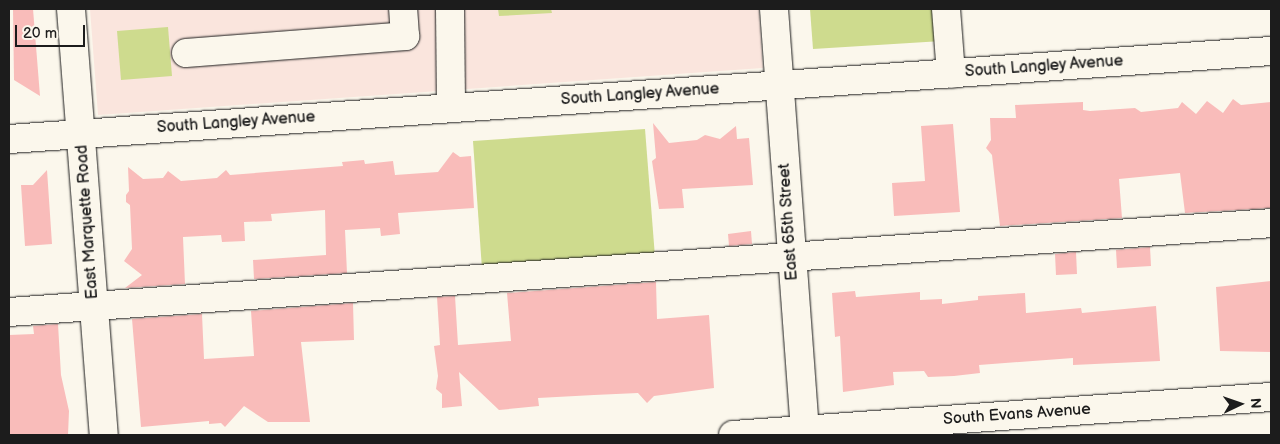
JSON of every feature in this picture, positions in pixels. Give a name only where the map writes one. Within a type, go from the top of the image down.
[{"type":"street","name":"East Marquette Road","points":[[72,9],[104,435]]},
{"type":"street","points":[[186,53],[405,36],[403,9]]},
{"type":"street","points":[[450,9],[451,108]]},
{"type":"street","name":"East 65th Street","points":[[774,9],[805,433]]},
{"type":"street","points":[[946,9],[951,74]]},
{"type":"street","name":"South Langley Avenue","points":[[9,139],[1271,51]]},
{"type":"street","points":[[9,312],[1271,223]]},
{"type":"street","name":"South Evans Avenue","points":[[733,435],[805,433],[1271,397]]},
{"type":"shaded area","points":[[90,9],[759,9],[763,68],[98,115]]},
{"type":"green space","points":[[498,9],[551,9],[552,13],[499,16]]},
{"type":"green space","points":[[810,9],[940,9],[942,41],[813,49]]},
{"type":"green space","points":[[168,27],[172,76],[121,80],[117,31]]},
{"type":"green space","points":[[645,129],[655,257],[482,269],[473,141]]},
{"type":"building","points":[[13,9],[33,9],[40,96],[14,80]]},
{"type":"building","points":[[1233,99],[1241,105],[1271,102],[1271,208],[1185,213],[1180,173],[1119,179],[1122,218],[1000,226],[992,155],[986,148],[991,140],[990,118],[1016,118],[1015,105],[1083,102],[1083,110],[1135,108],[1141,112],[1178,108],[1182,102],[1196,114],[1207,101],[1223,113]]},
{"type":"building","points":[[653,123],[669,143],[697,140],[705,135],[720,139],[736,126],[737,139],[749,138],[753,185],[682,189],[684,208],[659,209],[652,161],[656,158]]},
{"type":"building","points":[[953,124],[960,212],[894,216],[892,183],[925,181],[921,126]]},
{"type":"building","points":[[453,152],[460,157],[471,156],[474,208],[398,213],[400,234],[381,236],[380,228],[345,230],[347,273],[254,279],[253,260],[326,255],[325,210],[271,214],[272,221],[244,222],[245,241],[222,242],[221,235],[183,237],[185,284],[125,288],[142,275],[124,261],[132,249],[130,205],[126,202],[126,195],[129,191],[128,167],[143,179],[163,178],[168,171],[181,181],[217,178],[226,170],[230,175],[343,166],[342,162],[364,160],[365,164],[393,161],[395,175],[438,172]]},
{"type":"building","points":[[47,170],[52,244],[25,246],[21,185],[33,185]]},
{"type":"building","points":[[751,231],[752,244],[729,246],[728,234]]},
{"type":"building","points":[[1150,247],[1151,266],[1117,268],[1116,250]]},
{"type":"building","points":[[1076,252],[1077,274],[1056,275],[1055,254]]},
{"type":"building","points":[[1271,281],[1271,352],[1220,351],[1216,287]]},
{"type":"building","points":[[656,282],[657,319],[709,315],[714,388],[654,396],[647,403],[638,393],[594,395],[538,398],[539,406],[499,410],[459,372],[462,406],[442,408],[442,394],[436,389],[438,376],[434,346],[440,345],[437,297],[455,296],[458,345],[511,341],[507,293]]},
{"type":"building","points":[[855,291],[856,297],[920,292],[920,300],[942,299],[942,304],[978,300],[978,296],[1025,293],[1026,313],[1081,308],[1082,313],[1156,306],[1160,361],[1073,365],[1073,358],[979,365],[980,373],[954,376],[928,377],[924,371],[893,372],[894,385],[843,392],[840,336],[835,337],[832,293]]},
{"type":"building","points":[[353,303],[354,340],[301,342],[310,422],[268,422],[244,406],[225,427],[221,423],[209,424],[209,421],[141,427],[132,319],[202,314],[204,359],[254,356],[251,311]]},
{"type":"building","points":[[58,324],[61,375],[69,411],[68,435],[9,434],[9,335],[34,334],[33,326]]}]
